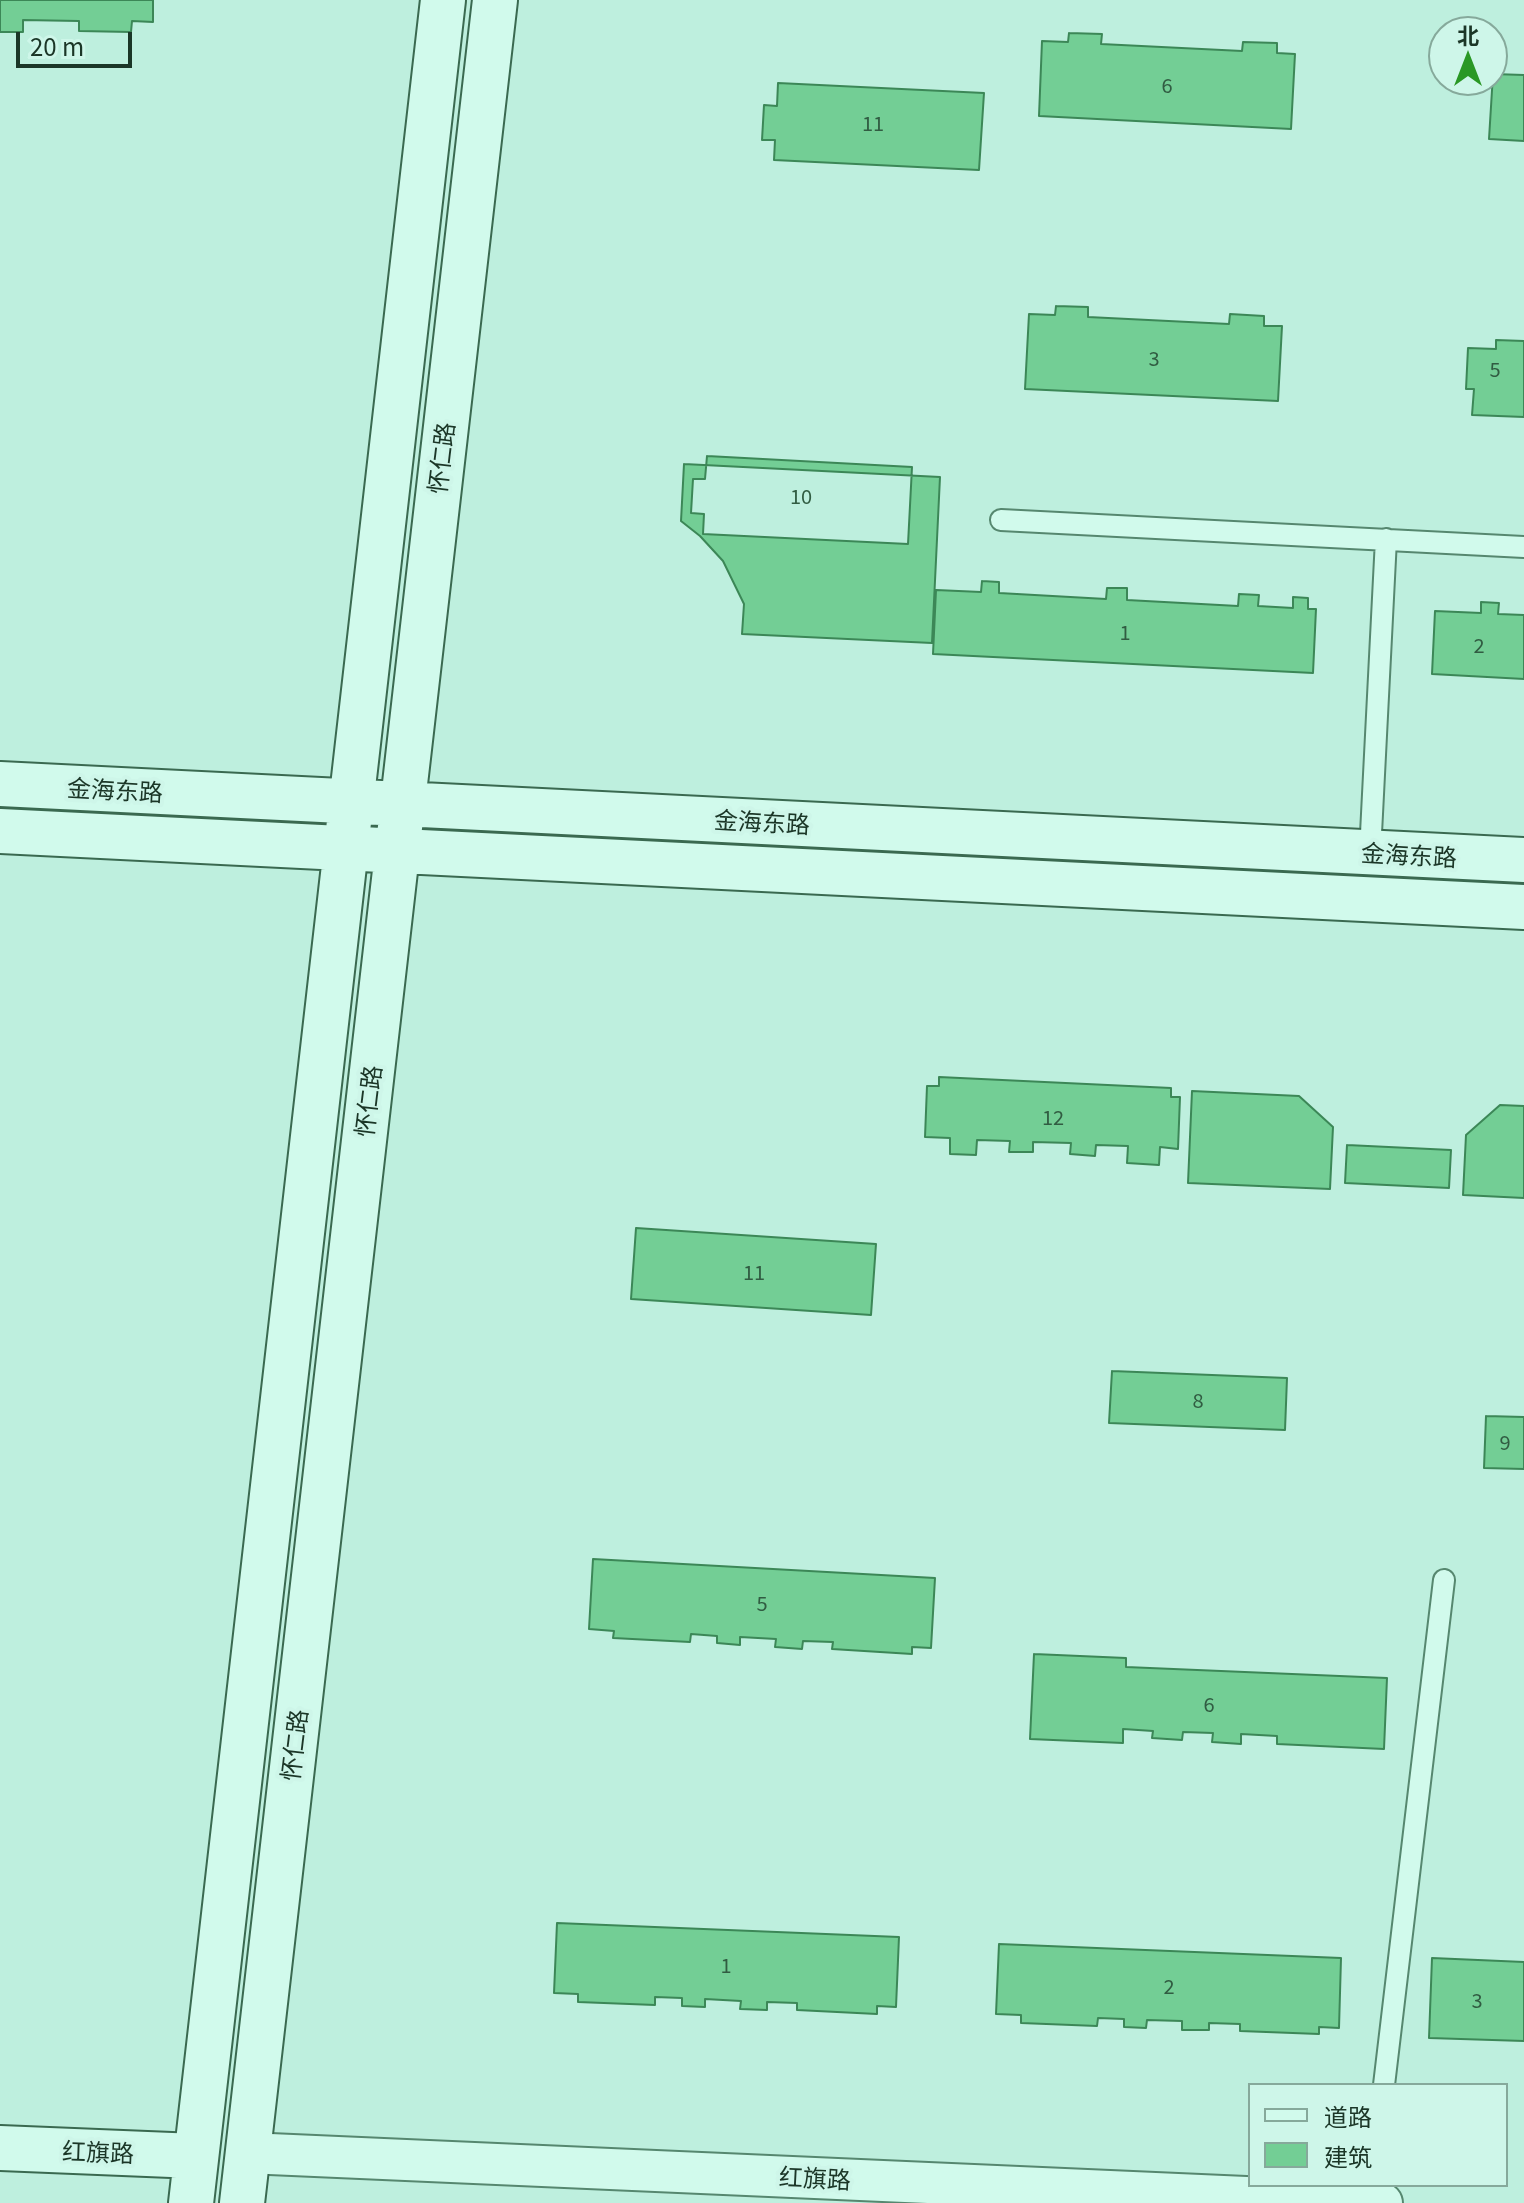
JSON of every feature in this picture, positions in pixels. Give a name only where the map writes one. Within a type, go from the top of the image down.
[{"type":"main road","name":"怀仁路","points":[[191,2203],[443,0]]},
{"type":"main road","name":"怀仁路","points":[[242,2203],[495,0]]},
{"type":"main road","name":"金海东路","points":[[0,784],[1524,860]]},
{"type":"main road","name":"金海东路","points":[[0,831],[1524,907]]},
{"type":"main road","name":"红旗路","points":[[0,2148],[196,2156]]},
{"type":"street","name":"红旗路","points":[[247,2153],[888,2192],[1382,2203]]},
{"type":"lane","points":[[1001,520],[1524,547]]},
{"type":"lane","points":[[1370,853],[1386,539]]},
{"type":"lane","points":[[1384,2083],[1444,1580]]},
{"type":"building","points":[[0,0],[153,0],[153,22],[132,21],[131,32],[79,31],[79,21],[23,20],[23,32],[0,32]]},
{"type":"building","points":[[1069,33],[1102,34],[1101,44],[1242,51],[1243,42],[1277,43],[1277,53],[1295,54],[1291,129],[1039,116],[1042,41],[1068,42]]},
{"type":"building","points":[[1508,74],[1524,75],[1524,141],[1489,139],[1492,96],[1508,96]]},
{"type":"building","points":[[778,83],[984,93],[979,170],[774,160],[775,140],[762,140],[764,105],[777,106]]},
{"type":"building","points":[[1056,306],[1088,307],[1088,317],[1229,324],[1230,314],[1264,316],[1264,326],[1282,326],[1278,401],[1025,389],[1029,314],[1055,315]]},
{"type":"building","points":[[1496,340],[1524,341],[1524,417],[1472,415],[1474,389],[1466,389],[1468,348],[1496,349]]},
{"type":"building","points":[[707,456],[912,467],[908,544],[703,534],[704,514],[691,513],[693,479],[705,479]]},
{"type":"building","points":[[684,464],[940,477],[932,643],[742,634],[744,604],[723,561],[681,521]]},
{"type":"building","points":[[982,581],[999,582],[999,593],[1106,599],[1107,588],[1127,588],[1127,600],[1238,606],[1239,594],[1259,595],[1258,606],[1293,608],[1293,597],[1308,598],[1308,609],[1316,609],[1313,673],[933,654],[936,590],[981,592]]},
{"type":"building","points":[[1481,602],[1499,603],[1498,614],[1524,615],[1524,679],[1432,674],[1435,611],[1481,613]]},
{"type":"building","points":[[939,1077],[1171,1088],[1171,1097],[1180,1097],[1178,1149],[1160,1147],[1159,1165],[1127,1163],[1128,1146],[1096,1145],[1095,1156],[1070,1154],[1071,1143],[1033,1142],[1033,1152],[1009,1152],[1010,1141],[977,1140],[976,1155],[950,1154],[950,1138],[925,1137],[927,1086],[939,1086]]},
{"type":"building","points":[[1192,1091],[1299,1096],[1333,1127],[1330,1189],[1188,1183]]},
{"type":"building","points":[[1500,1105],[1524,1106],[1524,1198],[1463,1195],[1466,1135]]},
{"type":"building","points":[[1347,1145],[1451,1150],[1449,1188],[1345,1183]]},
{"type":"building","points":[[636,1228],[876,1244],[871,1315],[631,1299]]},
{"type":"building","points":[[1112,1371],[1287,1378],[1285,1430],[1109,1423]]},
{"type":"building","points":[[1486,1416],[1524,1417],[1524,1469],[1484,1468]]},
{"type":"building","points":[[593,1559],[935,1578],[931,1648],[912,1647],[912,1654],[832,1649],[833,1642],[803,1641],[802,1649],[775,1647],[776,1639],[740,1637],[740,1645],[717,1643],[717,1636],[691,1634],[690,1642],[613,1638],[614,1631],[589,1629]]},
{"type":"building","points":[[1034,1654],[1126,1658],[1126,1667],[1387,1678],[1384,1749],[1277,1744],[1277,1736],[1241,1734],[1241,1744],[1212,1742],[1213,1733],[1183,1732],[1182,1740],[1152,1738],[1153,1731],[1123,1729],[1123,1743],[1030,1739]]},
{"type":"building","points":[[557,1923],[899,1937],[896,2007],[877,2006],[877,2014],[797,2010],[797,2003],[767,2002],[767,2010],[740,2009],[741,2001],[705,1999],[705,2007],[682,2006],[682,1998],[655,1997],[655,2005],[578,2002],[578,1994],[554,1993]]},
{"type":"building","points":[[999,1944],[1341,1958],[1339,2028],[1319,2027],[1319,2034],[1240,2031],[1240,2024],[1209,2023],[1209,2030],[1182,2030],[1182,2021],[1147,2020],[1146,2028],[1124,2027],[1124,2019],[1098,2018],[1097,2026],[1021,2023],[1021,2015],[996,2014]]},
{"type":"building","points":[[1432,1958],[1524,1962],[1524,2041],[1429,2038]]}]
